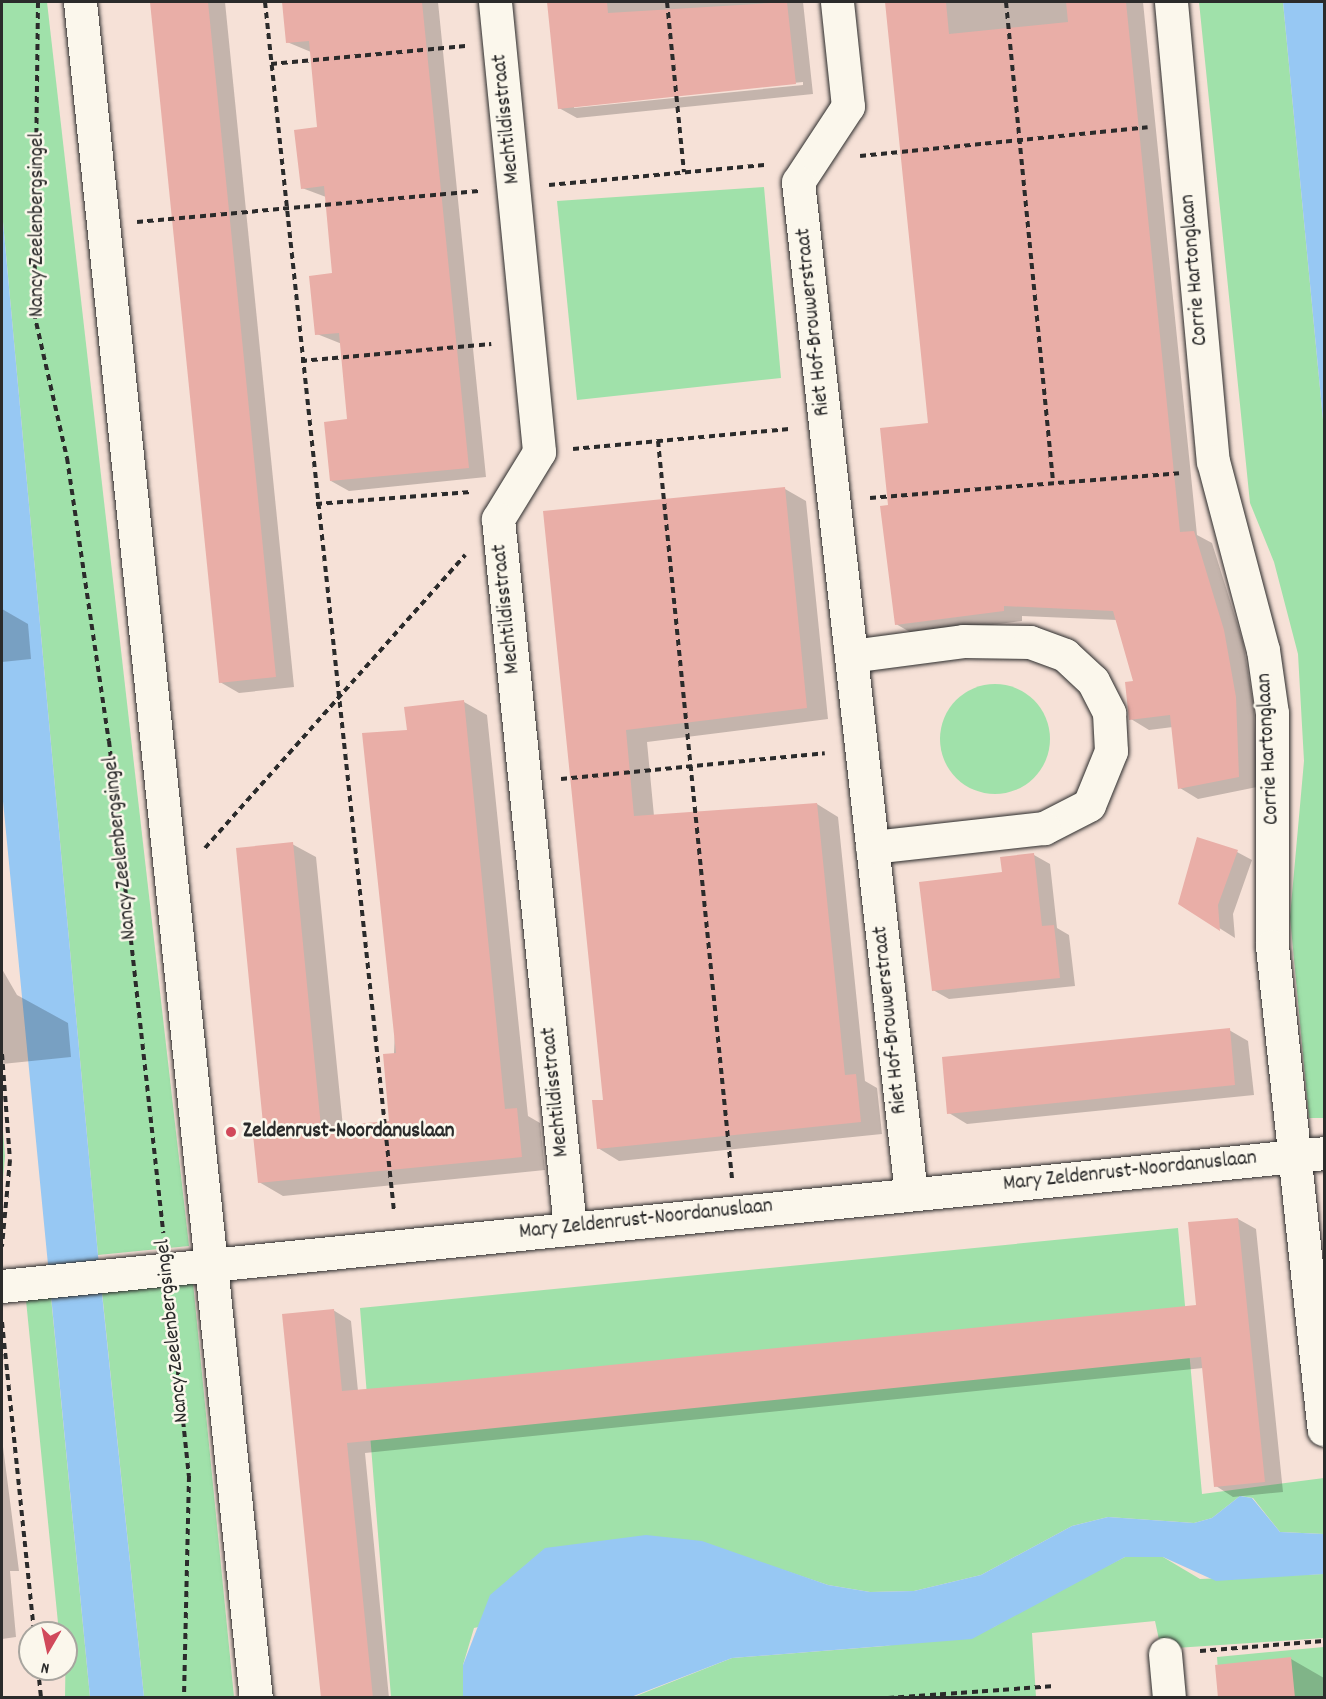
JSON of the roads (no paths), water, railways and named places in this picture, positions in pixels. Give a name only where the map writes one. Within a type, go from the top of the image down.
[{"type":"street","points":[[80,2],[100,225],[256,1698]]},
{"type":"street","name":"Mechtildisstraat","points":[[495,2],[539,452],[498,519],[570,1228]]},
{"type":"street","name":"Riet Hof-Brouwerstraat","points":[[837,2],[848,106],[798,182],[911,1194]]},
{"type":"street","name":"Corrie Hartonglaan","points":[[1171,2],[1216,470],[1263,650],[1272,713],[1272,946],[1291,1156],[1324,1429]]},
{"type":"street","points":[[851,656],[963,641],[1030,642],[1065,655],[1093,681],[1109,713],[1111,751],[1089,805],[1044,828],[872,847]]},
{"type":"street","name":"Mary Zeldenrust-Noordanuslaan","points":[[2,1286],[211,1263],[1324,1153]]},
{"type":"street","points":[[1165,1654],[1169,1698]]},
{"type":"water","points":[[1283,2],[1324,2],[1324,430]]},
{"type":"water","points":[[2,211],[98,1255],[144,1697],[90,1697],[2,791]]},
{"type":"water","points":[[1240,1496],[1252,1498],[1280,1532],[1324,1534],[1324,1574],[1216,1581],[1163,1557],[1125,1557],[972,1639],[732,1658],[631,1697],[463,1697],[463,1665],[490,1595],[545,1548],[646,1535],[702,1541],[828,1585],[870,1592],[914,1591],[981,1575],[1072,1526],[1108,1517],[1194,1523],[1212,1518]]},
{"type":"place","name":"Zeldenrust-Noordanuslaan","points":[[231,1132]]}]
